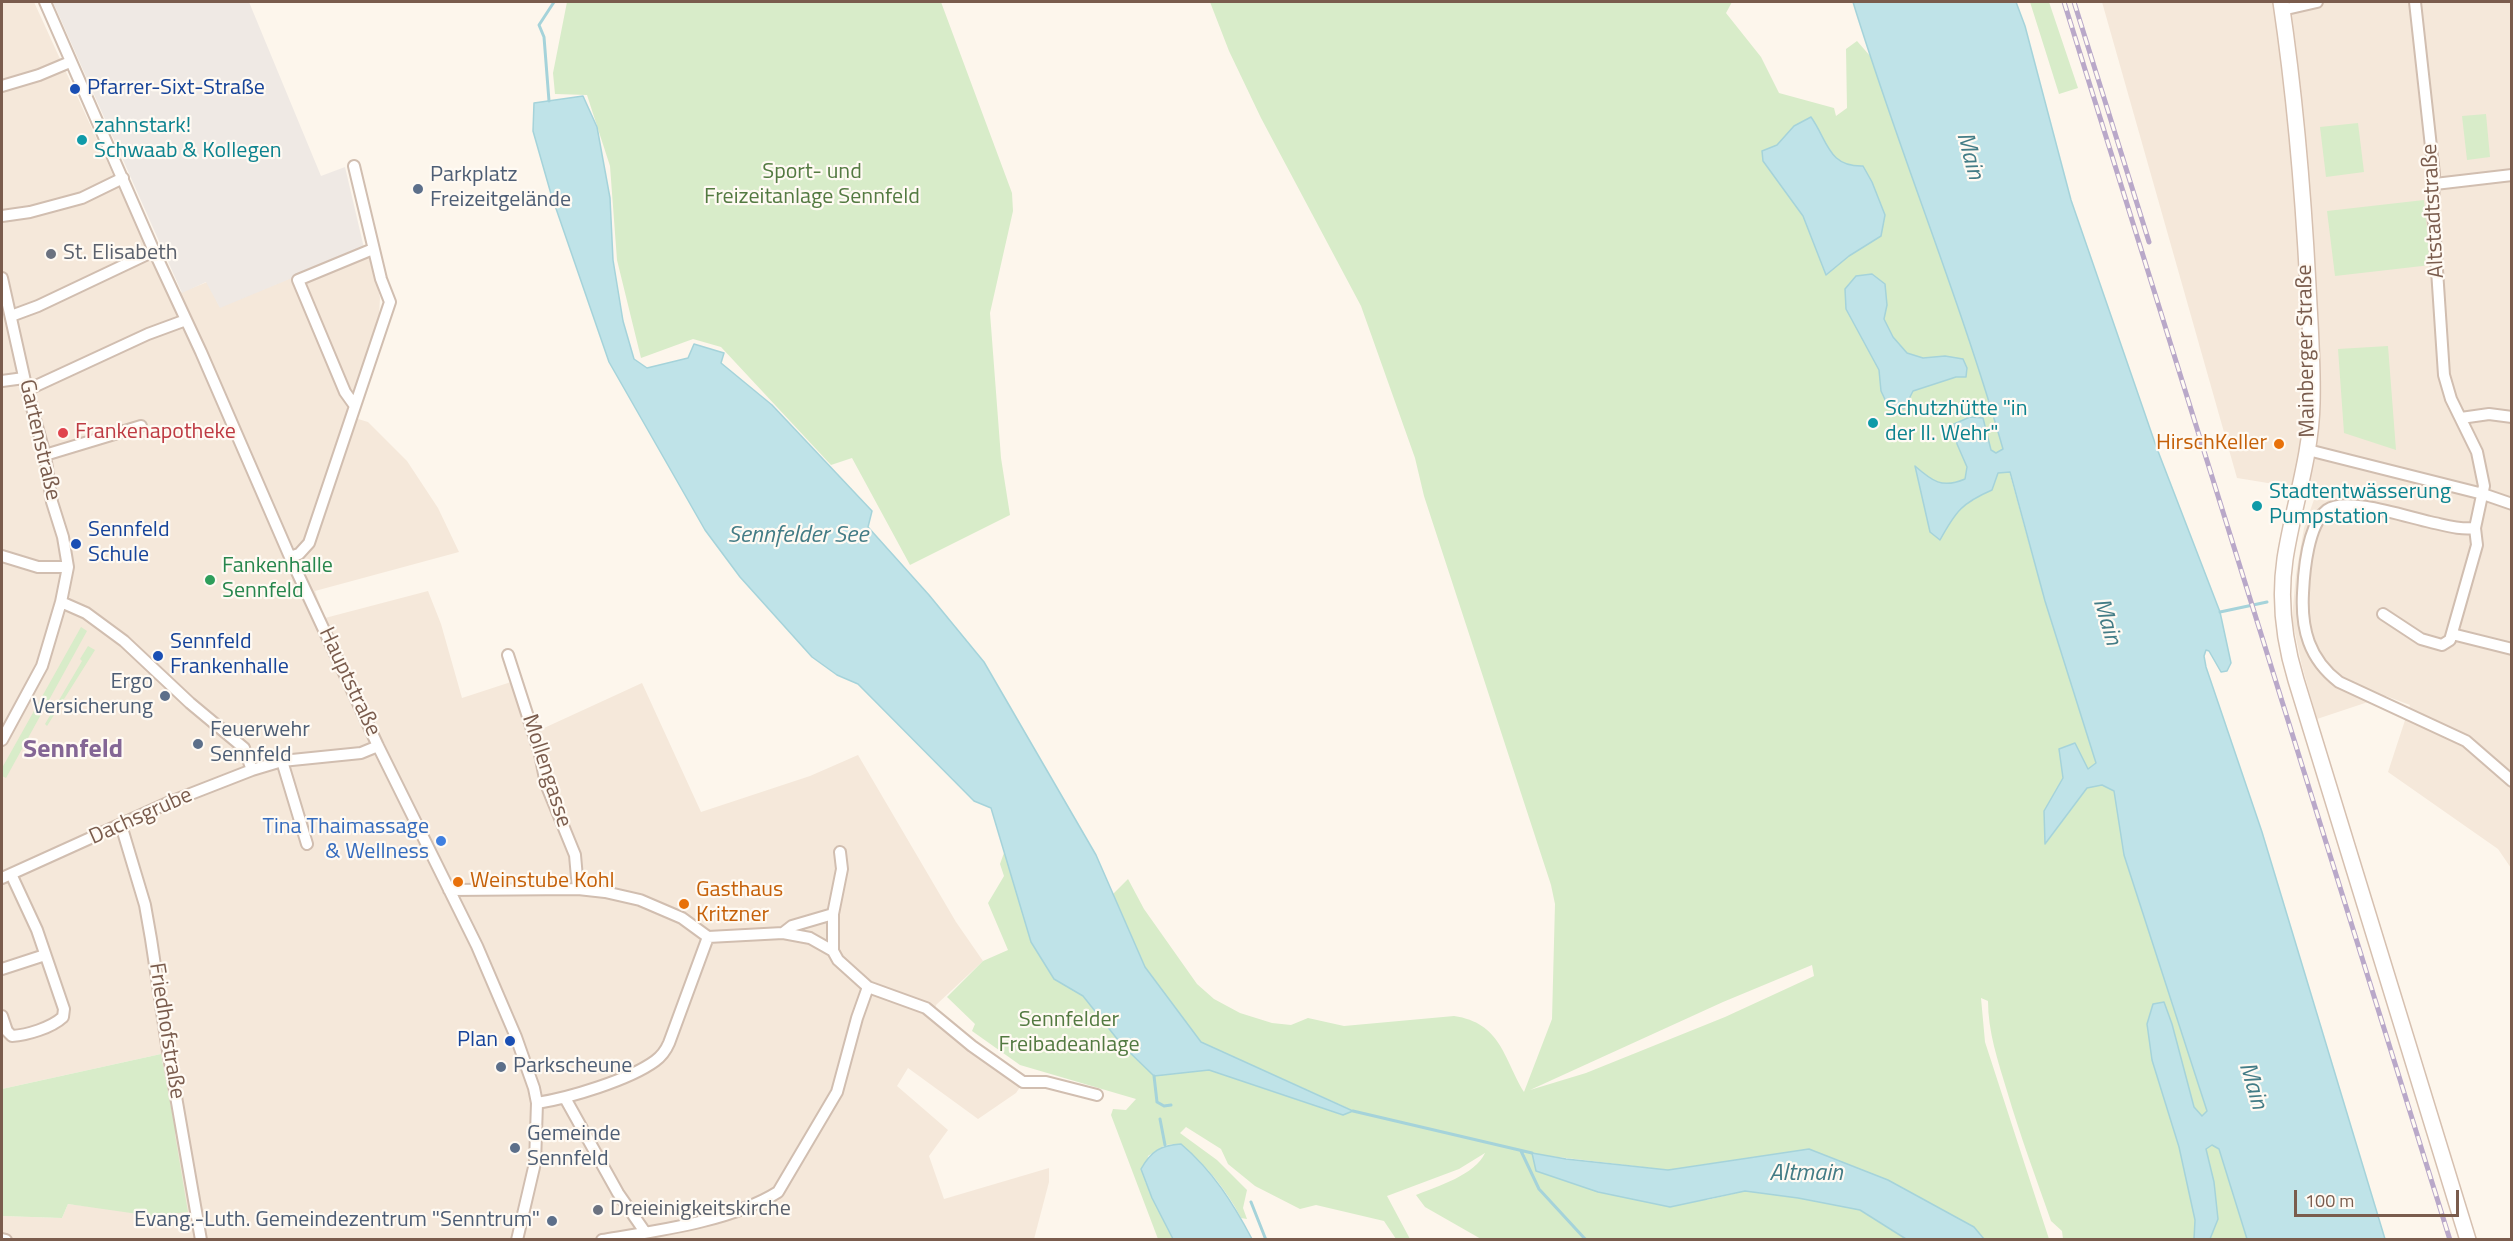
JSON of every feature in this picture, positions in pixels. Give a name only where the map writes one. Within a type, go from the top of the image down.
[{"type":"main road","name":"Mainberger Straße","points":[[2282,6],[2296,110],[2307,268],[2312,390],[2308,450],[2285,559],[2283,583],[2285,635],[2301,697],[2468,1239]]},
{"type":"street","name":"Hauptstraße","points":[[45,2],[290,558],[378,746],[477,946],[509,1021],[534,1088],[537,1103],[535,1163],[517,1239]]},
{"type":"street","points":[[2282,6],[2317,2]]},
{"type":"street","name":"Altstadtstraße","points":[[2415,2],[2435,184],[2434,220],[2444,375],[2451,399],[2477,452],[2483,494],[2475,528],[2477,545],[2452,634]]},
{"type":"street","points":[[2,86],[39,75],[70,62]]},
{"type":"street","points":[[290,558],[299,554],[309,543],[390,302],[373,249],[354,166]]},
{"type":"street","points":[[2435,184],[2511,175]]},
{"type":"street","points":[[2,216],[30,212],[82,198],[123,178]]},
{"type":"street","points":[[355,406],[345,392],[298,280],[373,249]]},
{"type":"street","points":[[11,316],[38,306],[154,251]]},
{"type":"street","name":"Gartenstraße","points":[[2,278],[24,378],[45,455],[52,502],[63,537],[68,567],[61,602],[42,666],[2,740]]},
{"type":"street","points":[[27,390],[148,334],[186,320]]},
{"type":"street","points":[[2,381],[24,378]]},
{"type":"street","points":[[2461,418],[2489,414],[2511,417]]},
{"type":"street","points":[[45,455],[141,426]]},
{"type":"street","points":[[2308,450],[2483,494],[2511,504]]},
{"type":"street","points":[[2475,528],[2455,528],[2347,505],[2327,510],[2316,525],[2311,539],[2304,580],[2302,609],[2306,640],[2319,661],[2333,677],[2466,741],[2511,781]]},
{"type":"street","points":[[2,556],[38,567],[68,567]]},
{"type":"street","points":[[61,602],[86,614],[124,641],[190,703],[244,748],[252,770]]},
{"type":"street","points":[[2383,614],[2415,635],[2435,643],[2447,644],[2452,634],[2511,649]]},
{"type":"street","name":"Mollengasse","points":[[508,655],[540,754],[546,784],[575,855],[578,889]]},
{"type":"street","name":"Dachsgrube","points":[[6,876],[170,802],[252,770],[282,761],[348,756],[378,746]]},
{"type":"street","points":[[282,761],[307,844]]},
{"type":"street","name":"Friedhofstraße","points":[[121,825],[145,904],[152,939],[167,1045],[201,1239]]},
{"type":"street","points":[[840,852],[841,881],[833,914],[833,951],[838,960],[868,987],[926,1008],[972,1046],[1023,1082],[1046,1082],[1097,1095]]},
{"type":"street","points":[[2,1016],[6,1031],[12,1036],[57,1023],[63,1017],[64,1009],[45,955],[6,876]]},
{"type":"street","points":[[449,890],[578,889],[605,892],[640,900],[682,918],[708,937],[783,933],[810,938],[833,951]]},
{"type":"street","points":[[783,933],[792,926],[833,914]]},
{"type":"street","points":[[537,1103],[565,1098],[641,1069],[664,1053],[708,937]]},
{"type":"street","points":[[2,969],[45,955]]},
{"type":"street","points":[[602,1239],[625,1238],[723,1215],[765,1200],[778,1192],[837,1092],[868,987]]},
{"type":"street","points":[[565,1098],[618,1193],[645,1232]]},
{"type":"shaded area","points":[[2,2],[34,2],[169,297],[207,282],[220,307],[364,248],[371,257],[380,298],[379,317],[345,415],[368,422],[407,461],[438,508],[459,552],[315,591],[325,618],[428,591],[441,624],[462,698],[511,682],[531,734],[642,683],[701,812],[810,776],[858,755],[956,922],[983,961],[936,1005],[935,1010],[1022,1084],[1016,1093],[978,1119],[908,1068],[897,1086],[948,1130],[929,1156],[944,1199],[1049,1168],[1049,1182],[1034,1239],[2,1240],[2,1216],[62,1218],[68,1204],[129,1211],[128,1141],[176,1133],[161,1054],[2,1089]]},
{"type":"shaded area","points":[[53,2],[249,2],[321,176],[345,167],[364,248],[220,308],[206,282],[182,293]]},
{"type":"shaded area","points":[[2102,2],[2511,2],[2511,868],[2498,849],[2388,772],[2410,705],[2386,696],[2317,719],[2292,619],[2296,574],[2304,528],[2317,491],[2237,478]]},
{"type":"green space","name":"Sport- und Freizeitanlage Sennfeld","points":[[567,2],[941,2],[1012,193],[1013,211],[990,313],[1001,458],[1010,515],[910,565],[852,458],[831,465],[721,347],[693,339],[641,358],[617,260],[610,166],[587,95],[555,94],[553,73]]},
{"type":"green space","name":"Sennfelder Freibadeanlage","points":[[1210,2],[1732,2],[1726,13],[1761,57],[1779,93],[1834,108],[1836,116],[1847,108],[1846,49],[1857,41],[1871,57],[1983,377],[2045,601],[2096,763],[2088,769],[2063,778],[2044,811],[2046,843],[2087,788],[2102,785],[2114,791],[2124,855],[2207,1111],[2202,1116],[2194,1107],[2164,1002],[2153,1004],[2147,1024],[2152,1060],[2179,1147],[2195,1220],[2194,1239],[2063,1239],[2062,1231],[2051,1221],[2023,1140],[1994,1046],[1988,1001],[1981,998],[1985,1042],[2049,1239],[1984,1239],[1974,1227],[1888,1180],[1809,1149],[1668,1170],[1532,1154],[1707,1200],[1745,1191],[1860,1210],[1906,1239],[1481,1239],[1425,1207],[1416,1195],[1465,1174],[1480,1161],[1485,1153],[1459,1169],[1387,1196],[1410,1239],[1396,1239],[1384,1221],[1316,1205],[1300,1209],[1255,1186],[1228,1164],[1221,1149],[1186,1127],[1180,1133],[1217,1160],[1247,1190],[1243,1208],[1247,1219],[1241,1218],[1222,1187],[1190,1152],[1181,1144],[1165,1145],[1148,1156],[1145,1181],[1173,1239],[1158,1239],[1111,1115],[1113,1109],[1126,1110],[1136,1099],[1020,1065],[972,1031],[975,1024],[947,997],[983,961],[1008,950],[988,903],[1004,876],[1000,864],[1005,850],[1031,942],[1054,979],[1083,996],[1122,1045],[1154,1076],[1209,1070],[1342,1115],[1352,1110],[1201,1042],[1145,967],[1113,894],[1128,879],[1144,909],[1197,984],[1214,999],[1240,1013],[1272,1023],[1291,1025],[1308,1018],[1344,1026],[1454,1016],[1470,1020],[1482,1026],[1499,1044],[1524,1092],[1552,1019],[1555,904],[1551,885],[1424,496],[1415,458],[1361,306],[1261,118],[1229,51]],"holes":[[[1812,965],[1814,976],[1725,1017],[1586,1073],[1530,1090],[1723,1002]]]},
{"type":"green space","points":[[2030,2],[2049,2],[2078,88],[2059,94]]},
{"type":"green space","points":[[2486,114],[2490,157],[2467,160],[2462,116]]},
{"type":"green space","points":[[2358,123],[2364,172],[2326,177],[2320,127]]},
{"type":"green space","points":[[2424,200],[2431,265],[2335,276],[2327,211]]},
{"type":"green space","points":[[2388,346],[2396,450],[2344,433],[2338,349]]},
{"type":"green space","points":[[81,627],[87,631],[6,778],[2,776],[2,768]]},
{"type":"green space","points":[[88,646],[95,650],[47,726],[45,724],[82,661],[80,659]]},
{"type":"green space","points":[[161,1054],[188,1212],[152,1216],[68,1204],[62,1218],[2,1216],[2,1089]]},
{"type":"green space","points":[[2212,1145],[2219,1149],[2247,1239],[2210,1239],[2218,1219],[2206,1149]]},
{"type":"water","name":"Main","points":[[1853,2],[2016,2],[2025,26],[2071,200],[2156,446],[2220,612],[2231,663],[2227,671],[2221,672],[2209,651],[2206,650],[2204,656],[2206,667],[2262,832],[2385,1239],[2247,1239],[2219,1149],[2212,1145],[2206,1149],[2214,1182],[2218,1219],[2210,1239],[2194,1239],[2195,1220],[2179,1147],[2152,1060],[2147,1024],[2153,1004],[2164,1002],[2194,1107],[2202,1116],[2207,1111],[2124,855],[2114,791],[2102,785],[2087,788],[2045,844],[2044,811],[2063,778],[2059,749],[2075,743],[2088,769],[2096,763],[2045,601],[2010,472],[1998,473],[1992,490],[1973,499],[1961,509],[1940,540],[1930,532],[1915,466],[1938,482],[1950,483],[1965,479],[1967,467],[1957,444],[1954,424],[1970,417],[1983,418],[1991,450],[1996,453],[2003,449],[1968,337]]},
{"type":"water","name":"Sennfelder See","points":[[583,96],[597,127],[610,198],[613,260],[623,321],[634,359],[647,368],[688,358],[694,344],[724,353],[721,363],[772,405],[872,511],[868,527],[929,595],[984,662],[1096,855],[1145,967],[1201,1042],[1353,1111],[1343,1115],[1209,1070],[1154,1076],[1122,1045],[1083,996],[1054,979],[1031,942],[991,808],[974,801],[858,684],[837,675],[812,657],[740,577],[705,530],[609,362],[551,194],[533,131],[534,103]]},
{"type":"water","points":[[1811,117],[1830,151],[1836,157],[1851,165],[1863,166],[1885,215],[1881,236],[1849,256],[1826,275],[1803,216],[1763,161],[1762,151],[1777,145],[1794,126]]},
{"type":"water","points":[[1872,274],[1885,284],[1887,305],[1884,319],[1893,337],[1907,353],[1923,358],[1945,356],[1963,359],[1967,368],[1966,377],[1956,377],[1913,391],[1904,409],[1888,406],[1881,391],[1879,370],[1846,309],[1845,289],[1856,276]]},
{"type":"water","points":[[1181,1144],[1203,1165],[1221,1188],[1252,1239],[1173,1239],[1152,1198],[1141,1169],[1157,1150]]},
{"type":"water","name":"Altmain","points":[[1809,1149],[1888,1180],[1974,1227],[1984,1239],[1906,1239],[1860,1210],[1745,1191],[1670,1207],[1598,1192],[1536,1171],[1532,1153],[1668,1170]]},
{"type":"waterway","name":"Sennfelder See","points":[[549,101],[544,37],[539,25],[554,2]]},
{"type":"waterway","points":[[2220,612],[2267,602]]},
{"type":"waterway","points":[[1154,1076],[1157,1102],[1164,1106],[1171,1105]]},
{"type":"waterway","name":"Altmain","points":[[1353,1111],[1532,1153]]},
{"type":"waterway","points":[[1160,1119],[1165,1145]]},
{"type":"waterway","points":[[1521,1151],[1539,1189],[1586,1240]]},
{"type":"waterway","points":[[1251,1202],[1266,1240]]},
{"type":"railway","points":[[2064,2],[2450,1240]]},
{"type":"railway","points":[[2074,2],[2149,242]]},
{"type":"place","name":"Pfarrer-Sixt-Straße","points":[[75,89]]},
{"type":"place","name":"zahnstark! Schwaab & Kollegen","points":[[82,140]]},
{"type":"place","name":"Parkplatz Freizeitgelände","points":[[418,189]]},
{"type":"place","name":"St. Elisabeth","points":[[51,254]]},
{"type":"place","name":"Schutzhütte \"in der II. Wehr\"","points":[[1873,423]]},
{"type":"place","name":"Frankenapotheke","points":[[63,433]]},
{"type":"place","name":"HirschKeller","points":[[2279,444]]},
{"type":"place","name":"Stadtentwässerung Pumpstation","points":[[2257,506]]},
{"type":"place","name":"Sennfeld Schule","points":[[76,544]]},
{"type":"place","name":"Fankenhalle Sennfeld","points":[[210,580]]},
{"type":"place","name":"Sennfeld Frankenhalle","points":[[158,656]]},
{"type":"place","name":"Ergo Versicherung","points":[[165,696]]},
{"type":"place","name":"Feuerwehr Sennfeld","points":[[198,744]]},
{"type":"place","name":"Tina Thaimassage & Wellness","points":[[441,841]]},
{"type":"place","name":"Weinstube Kohl","points":[[458,882]]},
{"type":"place","name":"Gasthaus Kritzner","points":[[684,904]]},
{"type":"place","name":"Plan","points":[[510,1041]]},
{"type":"place","name":"Parkscheune","points":[[501,1067]]},
{"type":"place","name":"Gemeinde Sennfeld","points":[[515,1148]]},
{"type":"place","name":"Dreieinigkeitskirche","points":[[598,1210]]},
{"type":"place","name":"Evang.-Luth. Gemeindezentrum \"Senntrum\"","points":[[552,1221]]},
{"type":"district","name":"Sennfeld","points":[[73,751]]}]
